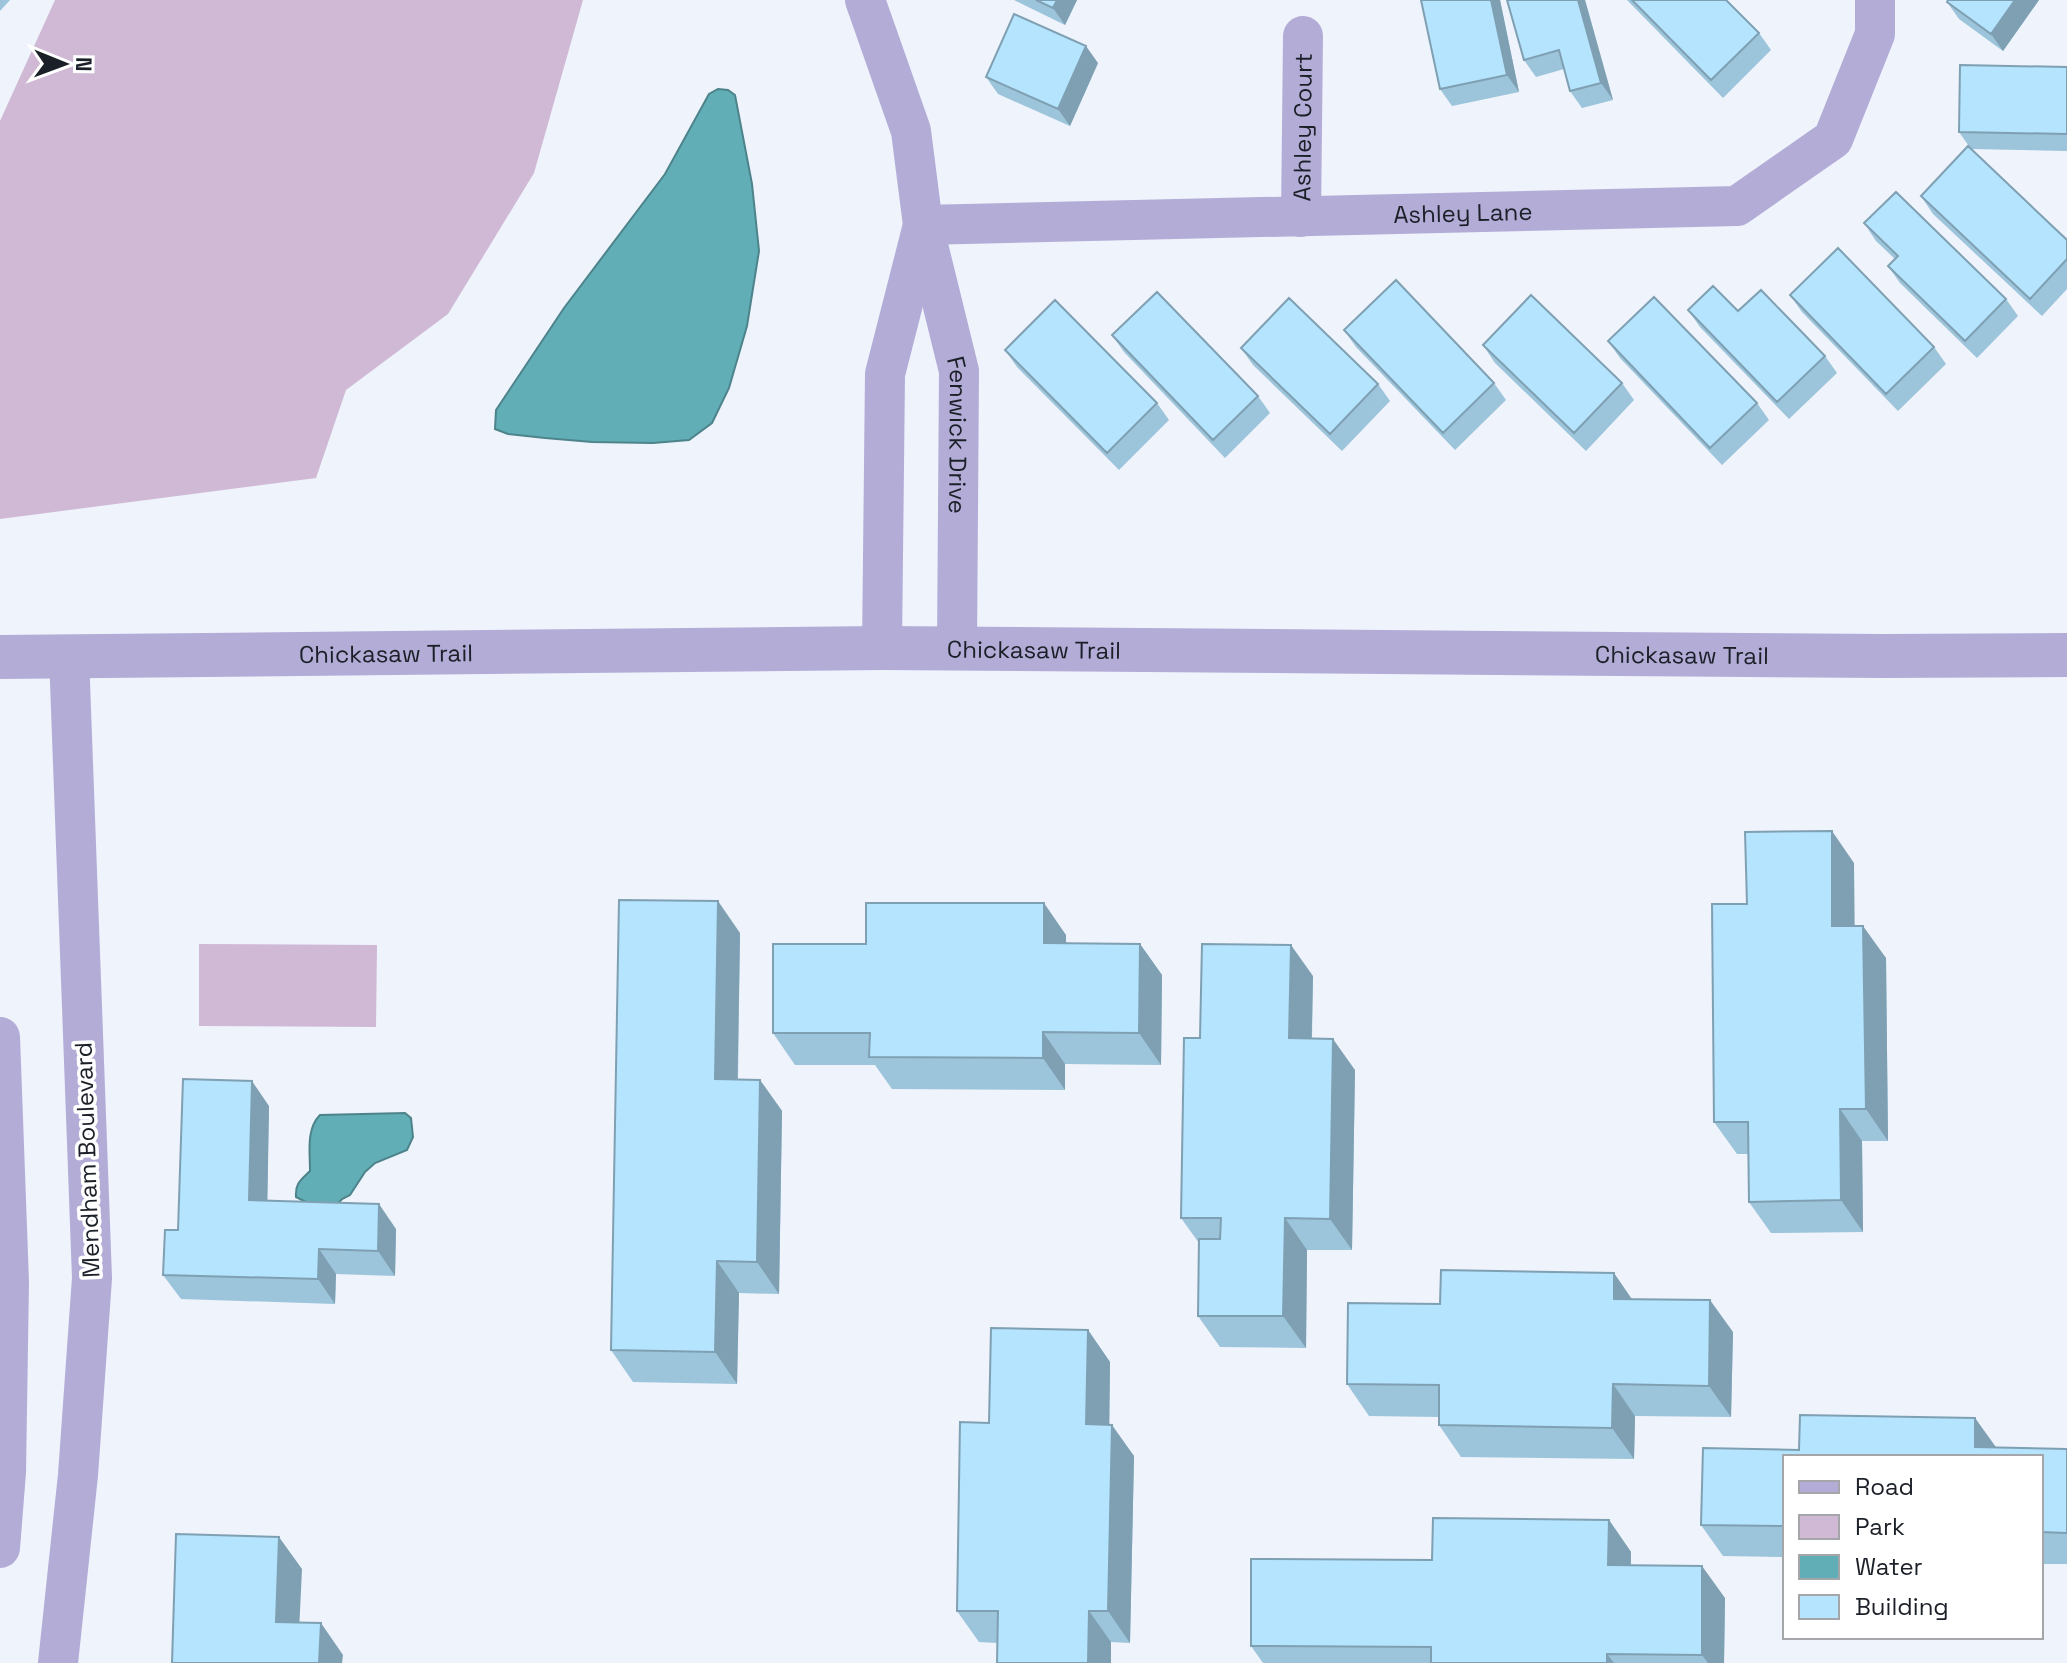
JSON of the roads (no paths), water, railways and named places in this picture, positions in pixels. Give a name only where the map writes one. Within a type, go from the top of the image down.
[{"type":"street","name":"Fenwick Drive","points":[[865,0],[911,131],[923,225],[959,371],[957,649]]},
{"type":"street","name":"Ashley Lane","points":[[923,225],[1737,206],[1833,139],[1875,34],[1875,0]]},
{"type":"street","name":"Ashley Court","points":[[1301,217],[1303,36]]},
{"type":"street","name":"Fenwick Drive","points":[[882,648],[885,374],[923,225]]},
{"type":"street","name":"Chickasaw Trail","points":[[0,657],[882,648],[2067,655]]},
{"type":"street","name":"Mendham Boulevard","points":[[58,1663],[78,1475],[92,1278],[69,655]]},
{"type":"street","points":[[0,1037],[9,1282],[6,1472],[0,1548]]},
{"type":"water","points":[[718,89],[735,95],[752,184],[759,251],[747,326],[729,388],[712,423],[689,440],[653,443],[545,438],[508,434],[495,429],[496,410],[564,308],[665,174],[709,94]]},
{"type":"water","points":[[405,1113],[411,1118],[413,1137],[407,1150],[375,1163],[350,1195],[332,1210],[296,1197],[301,1179],[310,1171],[311,1134],[320,1115]]}]
